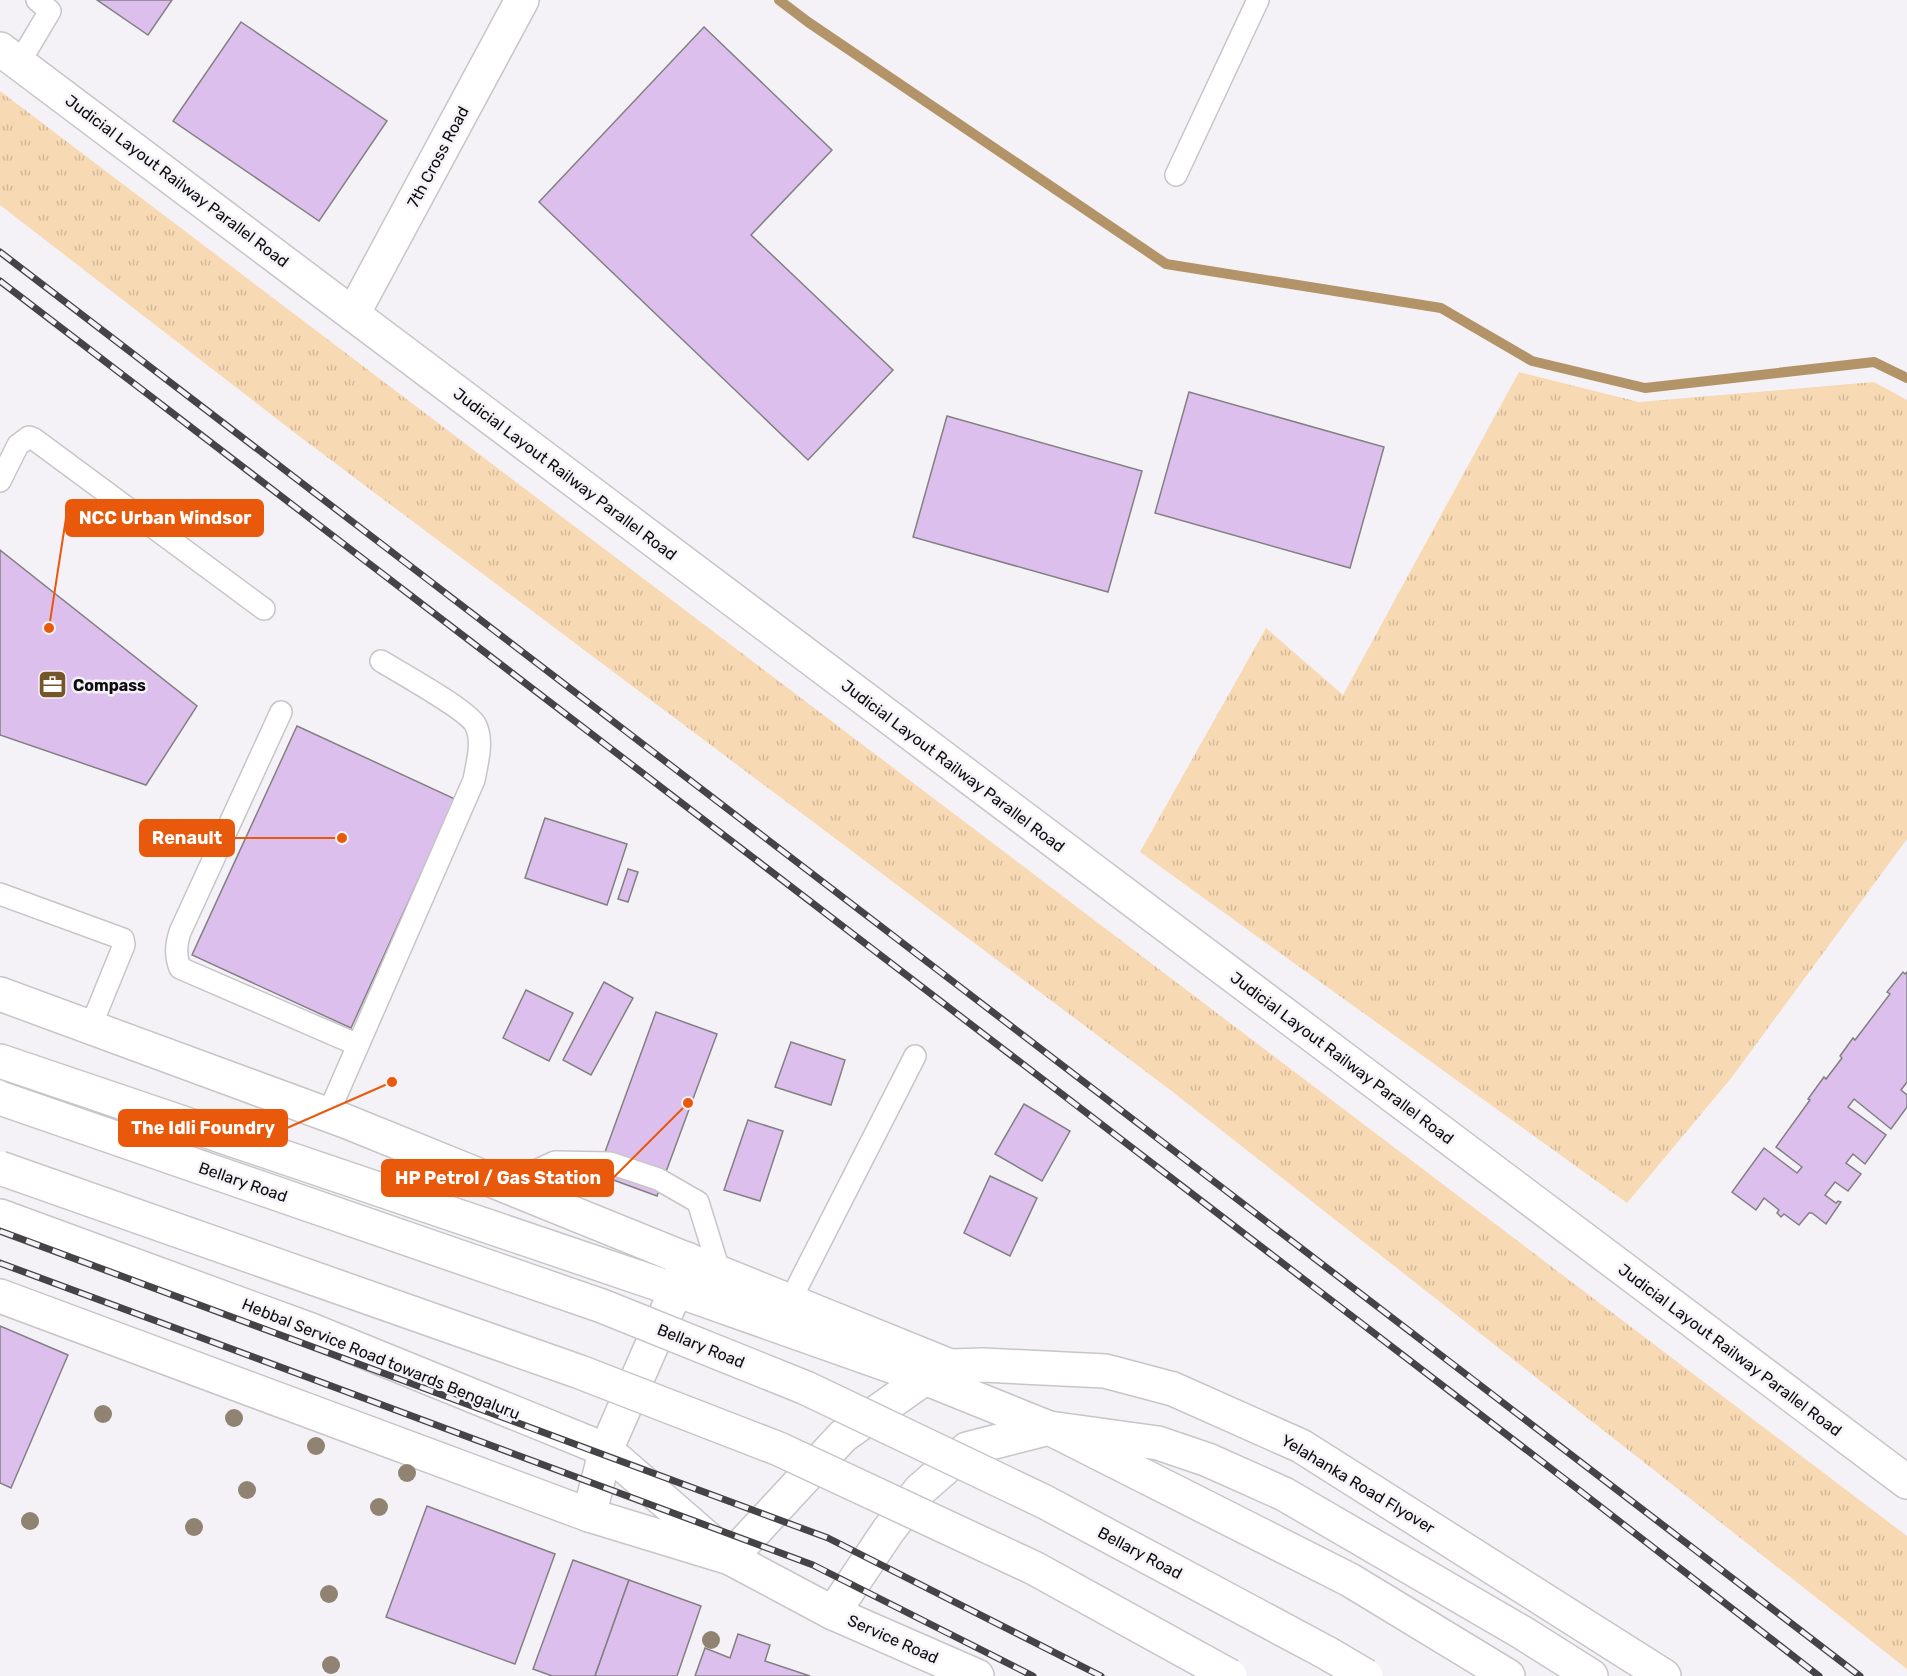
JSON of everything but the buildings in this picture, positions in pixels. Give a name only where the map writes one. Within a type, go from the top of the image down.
[{"type":"main road","name":"7th Cross Road","points":[[353,314],[522,0]]},
{"type":"main road","name":"Judicial Layout Railway Parallel Road","points":[[10,56],[1907,1482]]},
{"type":"main road","points":[[0,994],[328,1114],[790,1300],[1350,1580],[1508,1676]]},
{"type":"main road","points":[[0,1061],[676,1290],[938,1372]]},
{"type":"main road","name":"Bellary Road","points":[[0,1098],[602,1306],[806,1389],[1045,1502],[1366,1676]]},
{"type":"main road","points":[[0,1168],[580,1372],[779,1449],[1035,1568],[1230,1676]]},
{"type":"main road","name":"Hebbal Service Road towards Bengaluru","points":[[0,1216],[312,1330],[606,1450],[729,1558]]},
{"type":"main road","points":[[589,1515],[606,1450],[676,1290],[687,1259]]},
{"type":"main road","points":[[0,1296],[589,1515],[729,1558],[833,1613]]},
{"type":"main road","name":"Yelahanka Road Flyover","points":[[938,1372],[983,1365],[1105,1371],[1173,1389],[1301,1446],[1664,1676]]},
{"type":"main road","points":[[729,1558],[843,1436],[938,1372]]},
{"type":"main road","points":[[1049,1428],[1158,1443],[1208,1460],[1284,1494],[1523,1633],[1591,1676]]},
{"type":"main road","name":"Service Road","points":[[977,1676],[833,1613],[888,1531],[920,1490],[967,1449],[1049,1428]]},
{"type":"lane","points":[[10,56],[50,11],[37,0]]},
{"type":"lane","points":[[1176,175],[1258,0]]},
{"type":"lane","points":[[0,482],[18,445],[28,437],[34,439],[264,609]]},
{"type":"lane","points":[[328,1114],[474,780],[478,759],[478,737],[475,724],[463,712],[381,661]]},
{"type":"lane","points":[[280,712],[180,932],[177,958],[180,968],[358,1046]]},
{"type":"lane","points":[[0,894],[123,939],[124,945],[91,1026]]},
{"type":"lane","points":[[790,1300],[915,1056]]},
{"type":"lane","points":[[504,1185],[555,1162],[610,1163],[658,1179],[698,1202],[720,1273]]},
{"type":"green space","points":[[0,91],[1907,1536],[1907,1669],[1169,1089],[295,433],[0,205]]},
{"type":"green space","points":[[1519,372],[1639,402],[1874,382],[1907,400],[1907,839],[1732,1077],[1627,1203],[1140,852],[1266,628],[1343,695]]},
{"type":"waterway","points":[[779,0],[808,22],[1166,264],[1441,308],[1532,361],[1645,388],[1874,362],[1907,378]]},
{"type":"railway","points":[[0,252],[1860,1676]]},
{"type":"railway","points":[[0,281],[1819,1676]]},
{"type":"railway","points":[[0,1231],[828,1538],[1101,1676]]},
{"type":"railway","points":[[0,1263],[813,1565],[1033,1676]]},
{"type":"place","name":"NCC Urban Windsor","points":[[49,628]]},
{"type":"place","name":"Compass","points":[[52,685]]},
{"type":"place","name":"Renault","points":[[342,838]]},
{"type":"place","name":"The Idli Foundry","points":[[392,1082]]},
{"type":"place","name":"HP Petrol / Gas Station","points":[[688,1103]]}]
